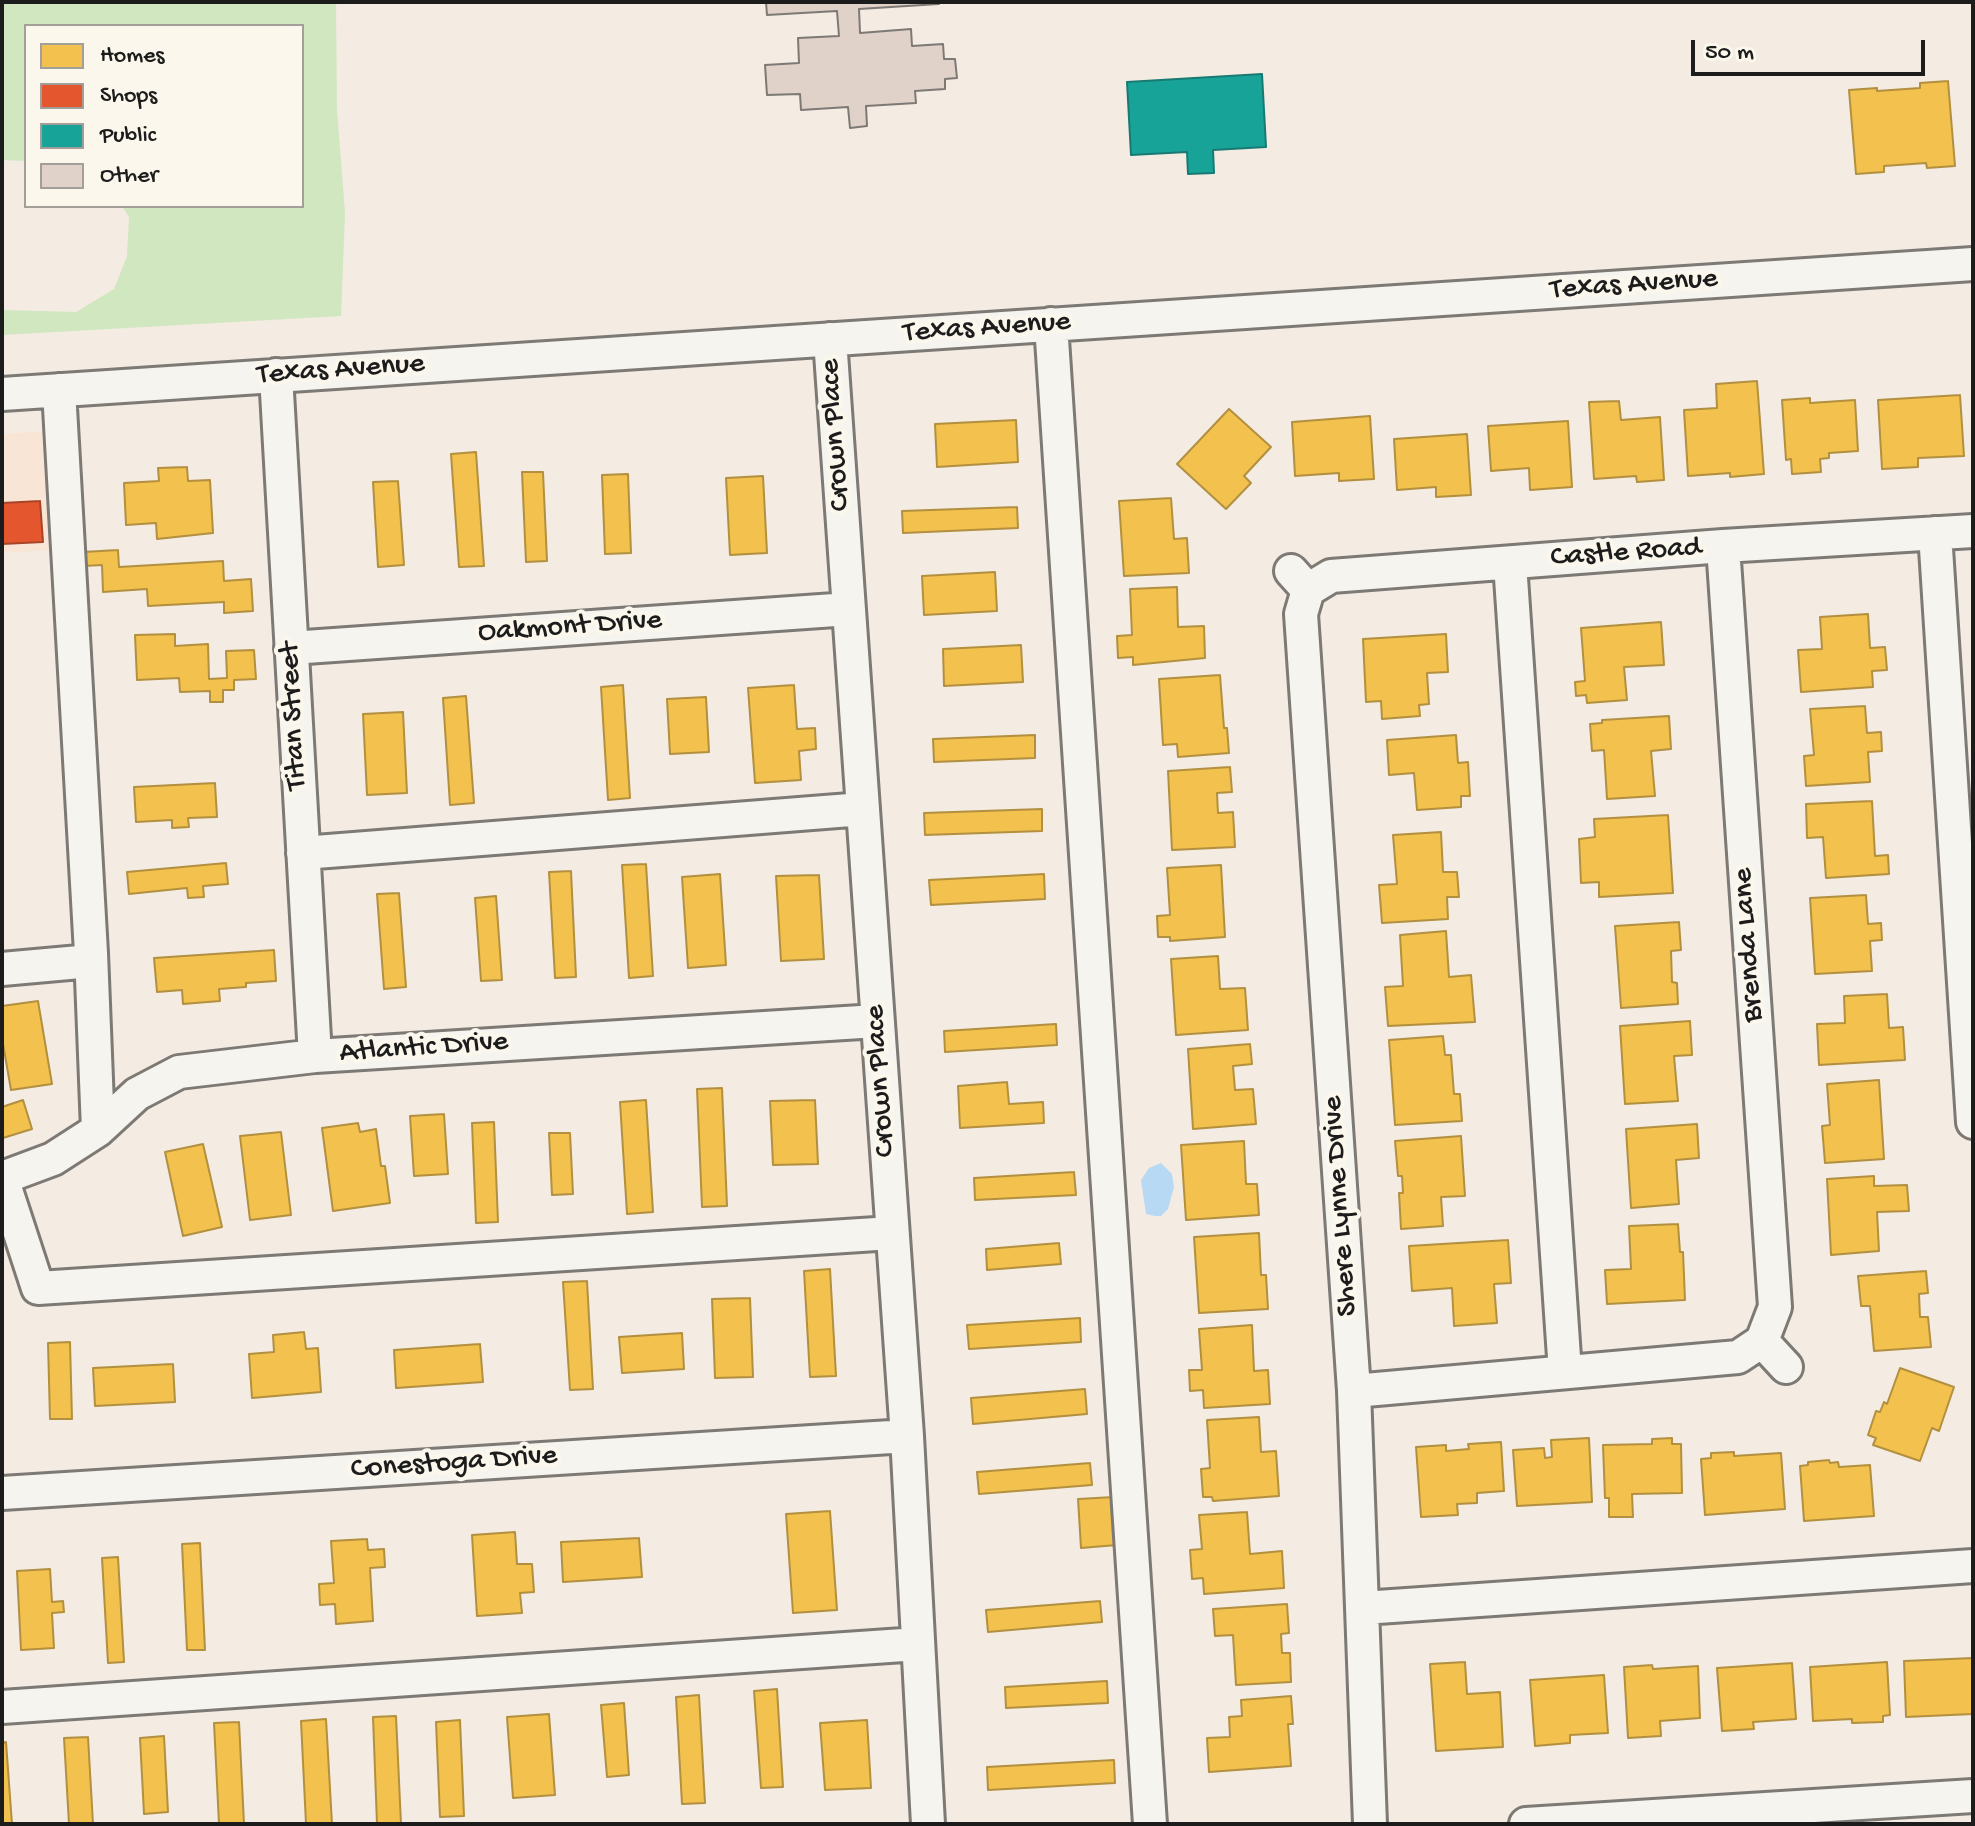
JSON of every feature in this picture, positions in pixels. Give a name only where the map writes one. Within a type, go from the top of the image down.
[{"type":"street","name":"Texas Avenue","points":[[2,394],[1973,264]]},
{"type":"street","points":[[1051,324],[1150,1824]]},
{"type":"street","name":"Crown Place","points":[[830,339],[907,1436],[928,1824]]},
{"type":"street","name":"Titan Street","points":[[276,375],[315,1056]]},
{"type":"street","points":[[59,390],[98,1130]]},
{"type":"street","name":"Castle Road","points":[[1300,581],[1331,576],[1723,546],[1973,531]]},
{"type":"street","points":[[1935,533],[1973,1122]]},
{"type":"street","name":"Brenda Lane","points":[[1723,546],[1775,1307],[1762,1341]]},
{"type":"street","points":[[1510,563],[1565,1372]]},
{"type":"street","name":"Shere Lynne Drive","points":[[1300,581],[1354,1391],[1370,1824]]},
{"type":"street","name":"Oakmont Drive","points":[[291,648],[849,609]]},
{"type":"street","points":[[303,853],[863,809]]},
{"type":"street","points":[[2,969],[91,961]]},
{"type":"street","name":"Atlantic Drive","points":[[2,1178],[53,1159],[98,1130],[137,1094],[179,1072],[315,1056],[877,1021]]},
{"type":"street","points":[[2,1178],[38,1288],[892,1233]]},
{"type":"street","points":[[1354,1391],[1738,1357],[1762,1341],[1786,1367]]},
{"type":"street","name":"Conestoga Drive","points":[[2,1493],[907,1436]]},
{"type":"street","points":[[1363,1608],[1973,1566]]},
{"type":"street","points":[[2,1707],[918,1644]]},
{"type":"street","points":[[1526,1824],[1973,1796]]},
{"type":"shaded area","points":[[46,431],[53,550],[2,553],[2,434]]},
{"type":"green space","points":[[2,2],[336,2],[337,110],[345,213],[341,316],[2,335],[2,310],[76,312],[114,289],[127,256],[129,217],[123,208],[304,208],[304,24],[24,24],[24,161],[2,160]]},
{"type":"water","points":[[1161,1163],[1172,1174],[1174,1187],[1168,1209],[1161,1216],[1155,1216],[1146,1214],[1141,1180],[1149,1168]]},
{"type":"building: Homes","points":[[1948,81],[1955,166],[1927,168],[1926,163],[1884,166],[1884,172],[1856,174],[1849,90],[1920,88],[1920,83]]},
{"type":"building: Homes","points":[[1757,381],[1764,474],[1688,476],[1684,410],[1717,408],[1716,384]]},
{"type":"building: Homes","points":[[1960,395],[1964,456],[1918,458],[1918,467],[1882,469],[1878,400]]},
{"type":"building: Homes","points":[[1810,398],[1810,403],[1855,400],[1858,451],[1829,453],[1829,458],[1820,459],[1821,472],[1792,474],[1791,459],[1786,460],[1782,400]]},
{"type":"building: Homes","points":[[1619,401],[1621,420],[1660,417],[1664,480],[1637,482],[1636,476],[1594,479],[1589,402]]},
{"type":"building: Homes","points":[[1229,409],[1271,447],[1244,476],[1251,483],[1226,509],[1177,464]]},
{"type":"building: Homes","points":[[1370,416],[1374,479],[1339,481],[1339,473],[1295,476],[1292,422]]},
{"type":"building: Homes","points":[[1016,420],[1018,462],[937,467],[935,424]]},
{"type":"building: Homes","points":[[1568,421],[1572,487],[1530,490],[1529,468],[1491,471],[1488,426]]},
{"type":"building: Homes","points":[[1467,434],[1471,495],[1436,497],[1436,487],[1397,490],[1394,439]]},
{"type":"building: Homes","points":[[476,452],[484,566],[459,567],[451,454]]},
{"type":"building: Homes","points":[[187,467],[188,481],[210,480],[213,533],[157,539],[156,523],[126,525],[124,483],[159,481],[158,468]]},
{"type":"building: Homes","points":[[522,472],[543,472],[547,561],[526,562]]},
{"type":"building: Homes","points":[[628,474],[631,553],[605,554],[602,475]]},
{"type":"building: Homes","points":[[763,476],[767,553],[730,555],[726,478]]},
{"type":"building: Homes","points":[[398,481],[404,565],[378,567],[373,482]]},
{"type":"building: Homes","points":[[1171,498],[1174,539],[1187,538],[1189,573],[1124,576],[1119,501]]},
{"type":"building: Homes","points":[[1017,507],[1018,528],[903,533],[902,511]]},
{"type":"building: Homes","points":[[118,550],[119,567],[223,561],[224,581],[251,579],[253,611],[224,613],[224,602],[148,606],[147,589],[103,592],[102,565],[84,566],[83,552]]},
{"type":"building: Homes","points":[[995,572],[997,611],[924,615],[922,576]]},
{"type":"building: Homes","points":[[1177,587],[1178,627],[1204,626],[1205,658],[1133,665],[1133,657],[1118,658],[1117,636],[1132,635],[1130,589]]},
{"type":"building: Homes","points":[[1868,614],[1870,648],[1885,647],[1887,670],[1872,671],[1873,687],[1801,692],[1798,650],[1822,649],[1820,617]]},
{"type":"building: Homes","points":[[1661,622],[1664,665],[1624,667],[1627,700],[1587,703],[1586,695],[1576,696],[1575,682],[1585,681],[1581,628]]},
{"type":"building: Homes","points":[[175,634],[175,646],[208,644],[209,679],[227,678],[226,651],[254,650],[256,679],[234,680],[234,690],[223,690],[223,702],[210,702],[210,691],[180,692],[179,678],[137,680],[135,635]]},
{"type":"building: Homes","points":[[1446,634],[1448,672],[1427,673],[1429,704],[1419,705],[1420,716],[1382,719],[1381,701],[1366,702],[1363,639]]},
{"type":"building: Homes","points":[[1021,645],[1023,682],[944,686],[943,649]]},
{"type":"building: Homes","points":[[1220,675],[1229,753],[1178,757],[1177,744],[1163,745],[1159,679]]},
{"type":"building: Homes","points":[[623,685],[630,798],[608,800],[601,687]]},
{"type":"building: Homes","points":[[794,685],[797,729],[815,728],[816,749],[799,751],[801,780],[755,783],[748,688]]},
{"type":"building: Homes","points":[[466,696],[474,803],[450,805],[443,698]]},
{"type":"building: Homes","points":[[706,697],[709,752],[670,754],[667,699]]},
{"type":"building: Homes","points":[[1865,706],[1867,733],[1881,732],[1882,751],[1868,752],[1870,782],[1806,786],[1804,756],[1814,755],[1810,709]]},
{"type":"building: Homes","points":[[403,712],[407,793],[367,795],[363,714]]},
{"type":"building: Homes","points":[[1669,716],[1671,749],[1651,751],[1655,796],[1607,799],[1604,750],[1592,751],[1590,724],[1602,723],[1602,720]]},
{"type":"building: Homes","points":[[1035,735],[1035,758],[934,762],[933,739]]},
{"type":"building: Homes","points":[[1456,735],[1458,763],[1468,762],[1470,796],[1461,796],[1461,807],[1417,810],[1414,773],[1389,775],[1387,740]]},
{"type":"building: Homes","points":[[1230,767],[1232,792],[1217,793],[1218,813],[1233,812],[1235,847],[1172,850],[1168,771]]},
{"type":"building: Homes","points":[[215,783],[217,817],[188,818],[189,827],[172,828],[172,820],[136,822],[134,787]]},
{"type":"building: Homes","points":[[1872,801],[1875,856],[1888,855],[1889,874],[1826,878],[1823,837],[1807,838],[1806,804]]},
{"type":"building: Homes","points":[[1042,809],[1042,831],[925,835],[924,813]]},
{"type":"building: Homes","points":[[1668,815],[1673,893],[1599,897],[1599,882],[1581,883],[1579,839],[1595,837],[1594,819]]},
{"type":"building: Homes","points":[[1441,832],[1443,872],[1457,872],[1459,897],[1447,897],[1448,919],[1382,923],[1379,885],[1397,884],[1393,835]]},
{"type":"building: Homes","points":[[226,863],[228,884],[203,886],[204,897],[188,898],[187,888],[129,894],[127,872]]},
{"type":"building: Homes","points":[[646,864],[653,976],[629,978],[622,865]]},
{"type":"building: Homes","points":[[1221,865],[1225,937],[1170,941],[1170,937],[1158,937],[1157,916],[1170,915],[1167,868]]},
{"type":"building: Homes","points":[[571,871],[576,977],[555,978],[549,872]]},
{"type":"building: Homes","points":[[720,874],[726,965],[688,968],[682,877]]},
{"type":"building: Homes","points":[[1044,874],[1045,899],[931,905],[929,880]]},
{"type":"building: Homes","points":[[819,875],[824,959],[781,961],[776,876]]},
{"type":"building: Homes","points":[[399,893],[406,987],[384,989],[377,894]]},
{"type":"building: Homes","points":[[1866,895],[1868,924],[1881,923],[1882,940],[1870,941],[1872,971],[1815,974],[1810,898]]},
{"type":"building: Homes","points":[[496,896],[502,980],[481,981],[475,898]]},
{"type":"building: Homes","points":[[1679,922],[1681,950],[1671,951],[1672,982],[1677,983],[1678,1004],[1621,1008],[1615,926]]},
{"type":"building: Homes","points":[[1446,931],[1449,977],[1471,975],[1475,1022],[1388,1026],[1385,987],[1403,986],[1400,935]]},
{"type":"building: Homes","points":[[274,950],[276,981],[219,989],[220,1001],[183,1004],[182,990],[157,992],[154,958]]},
{"type":"building: Homes","points":[[1218,956],[1220,989],[1245,988],[1248,1030],[1176,1035],[1171,959]]},
{"type":"building: Homes","points":[[1887,994],[1889,1028],[1903,1027],[1905,1060],[1819,1065],[1817,1024],[1845,1023],[1844,996]]},
{"type":"building: Homes","points":[[38,1001],[52,1084],[11,1090],[2,1038],[2,1006]]},
{"type":"building: Homes","points":[[1690,1021],[1692,1055],[1674,1056],[1678,1101],[1625,1104],[1620,1026]]},
{"type":"building: Homes","points":[[1056,1024],[1057,1045],[945,1052],[944,1031]]},
{"type":"building: Homes","points":[[1443,1036],[1445,1055],[1451,1055],[1454,1094],[1460,1094],[1462,1121],[1395,1125],[1389,1040]]},
{"type":"building: Homes","points":[[1250,1044],[1252,1064],[1233,1066],[1235,1090],[1253,1089],[1256,1124],[1193,1129],[1188,1049]]},
{"type":"building: Homes","points":[[1879,1080],[1884,1159],[1825,1163],[1822,1126],[1830,1125],[1827,1084]]},
{"type":"building: Homes","points":[[1007,1082],[1009,1104],[1043,1102],[1044,1123],[960,1128],[958,1086]]},
{"type":"building: Homes","points":[[722,1088],[727,1206],[702,1207],[697,1089]]},
{"type":"building: Homes","points":[[23,1100],[32,1129],[3,1138],[2,1107]]},
{"type":"building: Homes","points":[[646,1100],[653,1212],[627,1214],[620,1102]]},
{"type":"building: Homes","points":[[815,1100],[818,1164],[773,1165],[770,1101]]},
{"type":"building: Homes","points":[[444,1114],[448,1174],[414,1176],[410,1116]]},
{"type":"building: Homes","points":[[494,1122],[498,1222],[476,1223],[472,1123]]},
{"type":"building: Homes","points":[[358,1123],[360,1132],[376,1129],[390,1203],[333,1211],[322,1128]]},
{"type":"building: Homes","points":[[1697,1124],[1699,1158],[1676,1160],[1679,1204],[1631,1208],[1626,1129]]},
{"type":"building: Homes","points":[[281,1132],[291,1215],[250,1220],[240,1136]]},
{"type":"building: Homes","points":[[549,1133],[570,1133],[573,1194],[552,1195]]},
{"type":"building: Homes","points":[[1461,1136],[1465,1196],[1441,1197],[1443,1226],[1401,1229],[1399,1193],[1403,1193],[1402,1176],[1398,1176],[1395,1141]]},
{"type":"building: Homes","points":[[1244,1141],[1246,1184],[1257,1184],[1259,1215],[1186,1220],[1181,1145]]},
{"type":"building: Homes","points":[[203,1144],[222,1227],[183,1236],[165,1152]]},
{"type":"building: Homes","points":[[1074,1172],[1076,1195],[975,1200],[974,1178]]},
{"type":"building: Homes","points":[[1874,1176],[1874,1186],[1907,1185],[1909,1211],[1877,1212],[1879,1251],[1831,1255],[1827,1179]]},
{"type":"building: Homes","points":[[1678,1224],[1680,1252],[1683,1252],[1685,1300],[1607,1304],[1605,1270],[1631,1269],[1629,1226]]},
{"type":"building: Homes","points":[[1259,1233],[1261,1275],[1266,1275],[1268,1309],[1199,1313],[1194,1237]]},
{"type":"building: Homes","points":[[1508,1240],[1511,1283],[1494,1284],[1497,1323],[1454,1326],[1452,1288],[1412,1291],[1409,1246]]},
{"type":"building: Homes","points":[[1059,1243],[1061,1264],[987,1270],[986,1249]]},
{"type":"building: Homes","points":[[830,1269],[836,1376],[810,1377],[804,1271]]},
{"type":"building: Homes","points":[[1926,1271],[1928,1293],[1919,1294],[1920,1317],[1928,1317],[1931,1347],[1874,1351],[1870,1306],[1861,1306],[1858,1276]]},
{"type":"building: Homes","points":[[587,1281],[593,1389],[570,1390],[563,1282]]},
{"type":"building: Homes","points":[[750,1298],[753,1377],[715,1378],[712,1299]]},
{"type":"building: Homes","points":[[1080,1318],[1081,1342],[969,1349],[967,1325]]},
{"type":"building: Homes","points":[[1252,1325],[1254,1371],[1268,1370],[1270,1404],[1204,1408],[1203,1390],[1190,1391],[1189,1370],[1202,1370],[1199,1329]]},
{"type":"building: Homes","points":[[304,1332],[306,1349],[318,1348],[321,1392],[252,1398],[249,1354],[274,1352],[273,1335]]},
{"type":"building: Homes","points":[[682,1333],[684,1369],[622,1373],[619,1337]]},
{"type":"building: Homes","points":[[70,1342],[72,1419],[50,1419],[48,1343]]},
{"type":"building: Homes","points":[[480,1344],[483,1382],[396,1388],[394,1350]]},
{"type":"building: Homes","points":[[173,1364],[175,1402],[95,1406],[93,1368]]},
{"type":"building: Homes","points":[[1900,1368],[1954,1387],[1939,1431],[1932,1428],[1920,1461],[1873,1445],[1876,1438],[1868,1435],[1876,1411],[1880,1412],[1884,1402],[1887,1404]]},
{"type":"building: Homes","points":[[1085,1389],[1087,1414],[973,1424],[971,1398]]},
{"type":"building: Homes","points":[[1259,1417],[1261,1452],[1276,1451],[1279,1496],[1213,1501],[1212,1497],[1203,1497],[1201,1469],[1210,1468],[1207,1420]]},
{"type":"building: Homes","points":[[1589,1438],[1592,1502],[1517,1506],[1513,1450],[1544,1448],[1545,1458],[1552,1457],[1551,1440]]},
{"type":"building: Homes","points":[[1672,1438],[1672,1444],[1681,1444],[1682,1493],[1632,1494],[1633,1517],[1609,1517],[1609,1498],[1605,1498],[1603,1445],[1652,1444],[1652,1439]]},
{"type":"building: Homes","points":[[1501,1442],[1504,1491],[1477,1493],[1477,1503],[1457,1504],[1458,1515],[1421,1517],[1416,1447],[1446,1445],[1446,1451],[1469,1449],[1468,1444]]},
{"type":"building: Homes","points":[[1734,1452],[1734,1456],[1781,1453],[1785,1509],[1705,1515],[1701,1459],[1711,1458],[1711,1453]]},
{"type":"building: Homes","points":[[1829,1460],[1830,1463],[1838,1462],[1839,1467],[1870,1465],[1874,1516],[1804,1521],[1800,1466]]},
{"type":"building: Homes","points":[[1090,1463],[1092,1485],[979,1494],[977,1472]]},
{"type":"building: Homes","points":[[1114,1497],[1117,1545],[1081,1548],[1078,1499]]},
{"type":"building: Homes","points":[[830,1511],[837,1610],[793,1613],[786,1514]]},
{"type":"building: Homes","points":[[1247,1512],[1250,1554],[1282,1551],[1284,1588],[1204,1594],[1203,1578],[1192,1579],[1190,1550],[1202,1549],[1199,1515]]},
{"type":"building: Homes","points":[[515,1532],[517,1564],[532,1564],[534,1592],[520,1593],[522,1613],[477,1616],[472,1535]]},
{"type":"building: Homes","points":[[639,1538],[642,1577],[563,1582],[561,1542]]},
{"type":"building: Homes","points":[[367,1539],[368,1550],[384,1549],[385,1567],[370,1568],[373,1621],[336,1624],[335,1604],[320,1605],[319,1584],[334,1583],[331,1541]]},
{"type":"building: Homes","points":[[200,1543],[205,1650],[187,1650],[182,1544]]},
{"type":"building: Homes","points":[[118,1557],[124,1662],[108,1663],[102,1558]]},
{"type":"building: Homes","points":[[50,1569],[52,1602],[63,1601],[64,1612],[52,1613],[54,1648],[21,1650],[17,1571]]},
{"type":"building: Homes","points":[[1100,1601],[1102,1622],[988,1632],[986,1610]]},
{"type":"building: Homes","points":[[1287,1604],[1289,1633],[1281,1634],[1282,1653],[1290,1653],[1291,1682],[1236,1685],[1233,1635],[1215,1636],[1213,1609]]},
{"type":"building: Homes","points":[[1973,1658],[1973,1714],[1906,1717],[1904,1661]]},
{"type":"building: Homes","points":[[1465,1662],[1467,1694],[1500,1692],[1503,1747],[1436,1751],[1430,1664]]},
{"type":"building: Homes","points":[[1887,1662],[1890,1715],[1883,1716],[1883,1722],[1852,1723],[1852,1719],[1813,1721],[1810,1667]]},
{"type":"building: Homes","points":[[1792,1663],[1796,1719],[1753,1722],[1754,1729],[1722,1731],[1717,1668]]},
{"type":"building: Homes","points":[[1652,1665],[1653,1669],[1698,1666],[1700,1718],[1660,1721],[1661,1736],[1628,1738],[1624,1667]]},
{"type":"building: Homes","points":[[1604,1675],[1608,1733],[1570,1735],[1570,1743],[1535,1746],[1530,1680]]},
{"type":"building: Homes","points":[[1107,1681],[1108,1703],[1006,1708],[1005,1687]]},
{"type":"building: Homes","points":[[777,1689],[783,1787],[761,1788],[754,1691]]},
{"type":"building: Homes","points":[[699,1695],[705,1803],[682,1804],[676,1697]]},
{"type":"building: Homes","points":[[1291,1696],[1293,1724],[1288,1724],[1291,1766],[1209,1772],[1207,1738],[1230,1737],[1229,1717],[1242,1716],[1241,1700]]},
{"type":"building: Homes","points":[[624,1703],[629,1775],[607,1777],[601,1705]]},
{"type":"building: Homes","points":[[549,1714],[555,1795],[513,1798],[507,1717]]},
{"type":"building: Homes","points":[[396,1716],[401,1824],[377,1824],[373,1717]]},
{"type":"building: Homes","points":[[326,1719],[332,1824],[306,1824],[301,1721]]},
{"type":"building: Homes","points":[[460,1720],[464,1816],[440,1817],[436,1722]]},
{"type":"building: Homes","points":[[867,1720],[871,1788],[825,1790],[820,1723]]},
{"type":"building: Homes","points":[[239,1722],[244,1824],[219,1824],[214,1723]]},
{"type":"building: Homes","points":[[164,1736],[168,1812],[144,1814],[140,1738]]},
{"type":"building: Homes","points":[[88,1737],[93,1824],[69,1824],[64,1738]]},
{"type":"building: Homes","points":[[6,1742],[12,1824],[2,1824],[2,1743]]},
{"type":"building: Homes","points":[[1114,1760],[1115,1783],[988,1790],[987,1767]]},
{"type":"building: Shops","points":[[40,501],[43,542],[2,544],[2,503]]},
{"type":"building: Public","points":[[1262,74],[1266,147],[1213,150],[1214,173],[1188,174],[1187,152],[1131,155],[1127,82]]},
{"type":"building: Other","points":[[766,2],[939,2],[859,9],[860,33],[911,29],[912,46],[943,44],[944,59],[955,59],[957,78],[945,79],[945,89],[915,91],[916,103],[866,106],[867,126],[850,128],[848,107],[801,110],[800,94],[767,95],[765,65],[799,63],[798,38],[839,36],[837,11],[767,15]]}]
